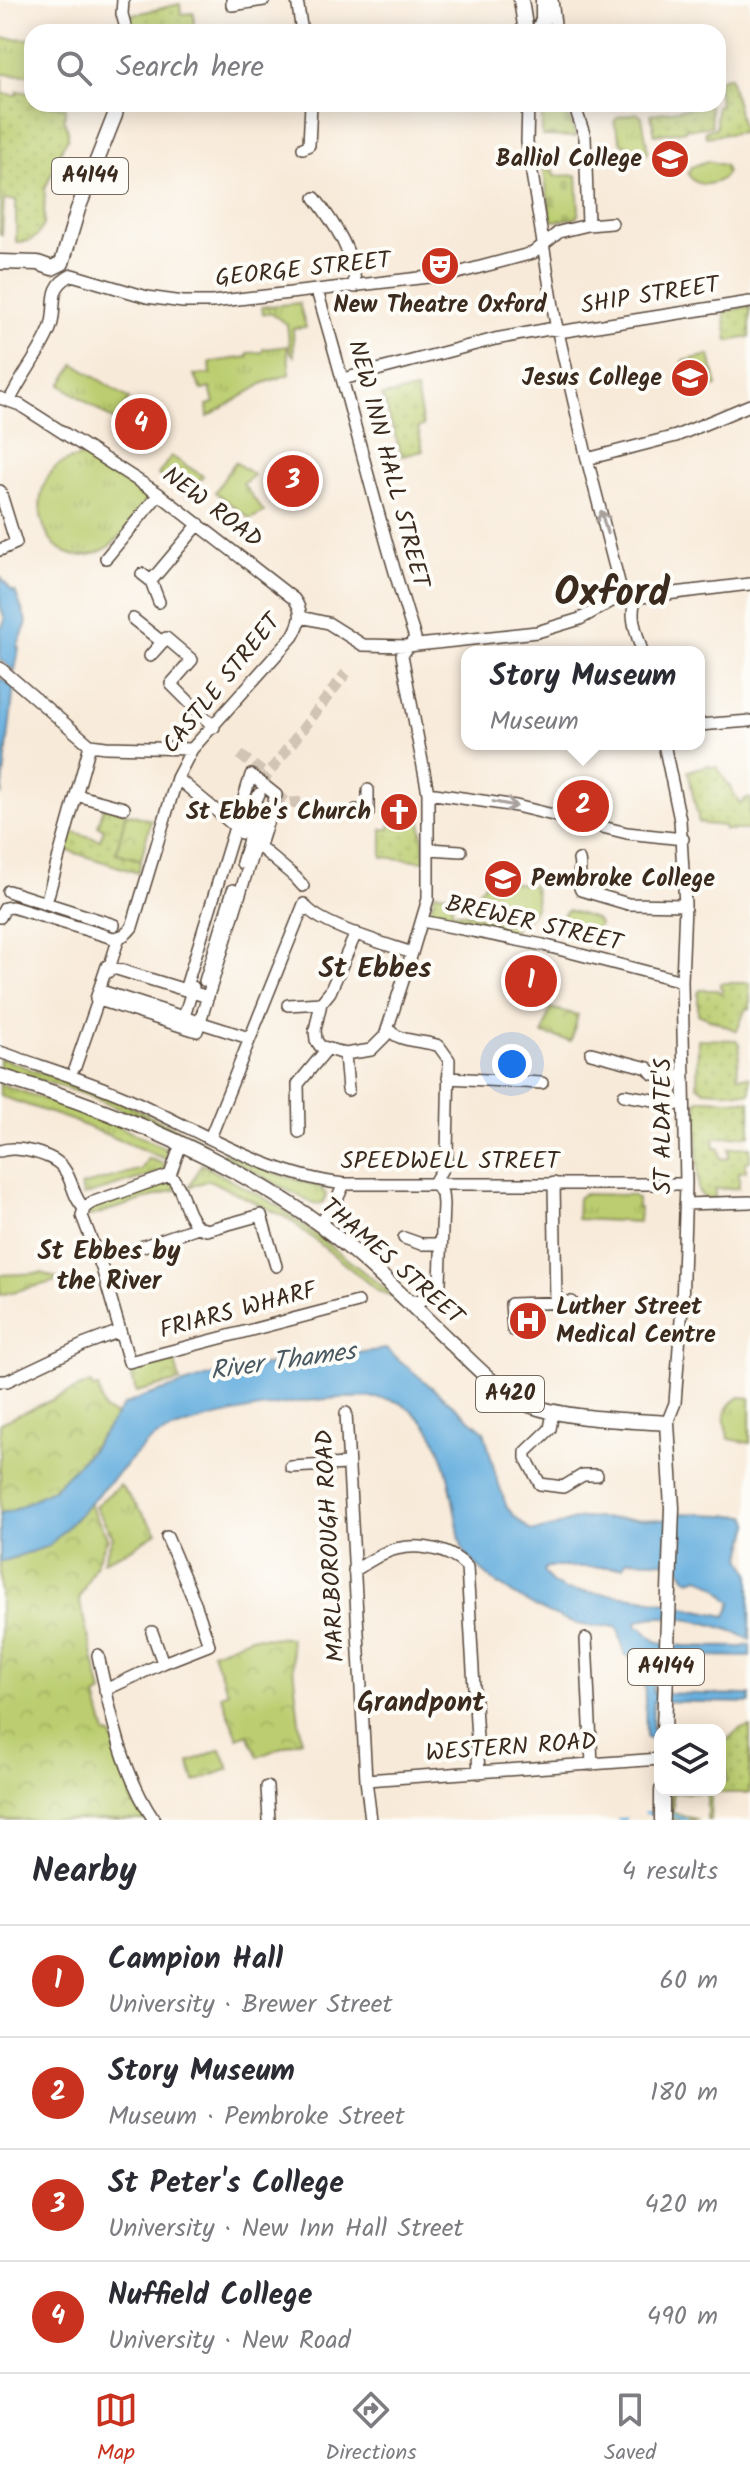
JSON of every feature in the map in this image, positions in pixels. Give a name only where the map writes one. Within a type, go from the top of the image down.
[{"type":"main road","points":[[521,0],[525,24]]},
{"type":"main road","points":[[541,24],[543,0]]},
{"type":"main road","name":"A4144","points":[[0,262],[38,263],[54,259],[65,250],[114,112]]},
{"type":"main road","name":"THAMES STREET","points":[[0,1076],[82,1101],[181,1144],[256,1182],[320,1224],[352,1250],[487,1377],[527,1404],[553,1412],[667,1423]]},
{"type":"main road","name":"ST ALDATE'S","points":[[664,1724],[672,1508],[667,1423]]},
{"type":"main road","points":[[662,1796],[662,1820]]},
{"type":"street","points":[[123,0],[125,24]]},
{"type":"street","points":[[232,0],[232,5],[264,0]]},
{"type":"street","points":[[297,0],[301,24]]},
{"type":"street","points":[[552,0],[555,24]]},
{"type":"street","points":[[303,148],[309,145],[311,112]]},
{"type":"street","points":[[528,112],[527,142],[557,330],[587,459],[633,609],[640,646]]},
{"type":"street","points":[[577,112],[585,137],[588,225]]},
{"type":"street","points":[[315,198],[336,226],[355,274],[355,287]]},
{"type":"street","name":"GEORGE STREET","points":[[5,399],[51,328],[56,290],[65,278],[72,275],[147,297],[212,302],[456,274],[533,253],[559,232],[612,223]]},
{"type":"street","name":"NEW INN HALL STREET","points":[[317,291],[415,638],[408,646]]},
{"type":"street","name":"SHIP STREET","points":[[343,379],[549,329],[578,329],[750,302]]},
{"type":"street","name":"NEW ROAD","points":[[5,399],[79,440],[159,494],[294,599],[301,608],[301,617]]},
{"type":"street","points":[[587,459],[676,436],[750,405]]},
{"type":"street","points":[[0,491],[16,543],[0,550]]},
{"type":"street","points":[[106,558],[159,494]]},
{"type":"street","points":[[159,602],[147,577],[199,524]]},
{"type":"street","points":[[301,617],[323,621],[363,645],[408,646],[537,632],[580,619],[612,601],[750,584]]},
{"type":"street","name":"CASTLE STREET","points":[[99,997],[119,937],[132,927],[177,778],[192,749],[293,636],[301,617]]},
{"type":"street","points":[[133,619],[162,642]]},
{"type":"street","points":[[150,656],[166,638],[192,660],[171,684],[214,727]]},
{"type":"street","points":[[356,933],[317,1016],[316,1040],[320,1046],[345,1054],[371,1050],[381,1041],[388,1028],[428,899],[428,793],[402,655],[408,646]]},
{"type":"street","points":[[0,668],[90,745],[192,749]]},
{"type":"street","points":[[705,725],[750,721]]},
{"type":"street","points":[[46,903],[90,745]]},
{"type":"street","name":"ST ALDATE'S","points":[[665,750],[683,839],[686,1184],[680,1356],[674,1409],[667,1423]]},
{"type":"street","points":[[99,997],[197,1031],[253,852],[261,846],[276,795],[251,775],[185,990]]},
{"type":"street","points":[[177,778],[261,846],[303,886]]},
{"type":"street","points":[[360,805],[368,790]]},
{"type":"street","points":[[428,793],[516,806],[627,833],[683,839]]},
{"type":"street","points":[[188,1018],[242,832],[259,794]]},
{"type":"street","points":[[76,795],[124,808]]},
{"type":"street","points":[[188,1018],[249,839],[266,813]]},
{"type":"street","points":[[429,849],[461,851]]},
{"type":"street","points":[[579,860],[581,890],[628,904],[685,905]]},
{"type":"street","points":[[219,881],[242,889]]},
{"type":"street","points":[[8,891],[114,925]]},
{"type":"street","points":[[210,1138],[304,904],[309,912],[323,919],[412,953]]},
{"type":"street","points":[[0,917],[5,908],[17,908],[101,935],[119,937]]},
{"type":"street","name":"BREWER STREET","points":[[422,921],[543,945],[682,981]]},
{"type":"street","points":[[203,932],[227,940]]},
{"type":"street","points":[[75,1067],[107,966],[208,997]]},
{"type":"street","points":[[99,997],[188,1018],[249,1038]]},
{"type":"street","points":[[86,1030],[99,997]]},
{"type":"street","points":[[288,1005],[321,1003]]},
{"type":"street","points":[[388,1028],[391,1034],[398,1037],[439,1046],[449,1060],[446,1162],[455,1184]]},
{"type":"street","points":[[299,1132],[298,1084],[327,1049]]},
{"type":"street","name":"SPEEDWELL STREET","points":[[0,1052],[124,1097],[281,1172],[320,1181],[344,1184],[686,1184]]},
{"type":"street","points":[[591,1053],[648,1068],[653,1074],[684,1077]]},
{"type":"street","points":[[345,1054],[348,1090]]},
{"type":"street","points":[[448,1078],[542,1083]]},
{"type":"street","points":[[624,1095],[684,1105]]},
{"type":"street","points":[[170,1175],[181,1144]]},
{"type":"street","points":[[0,1151],[15,1147],[56,1161],[64,1169],[78,1203],[84,1208]]},
{"type":"street","points":[[406,1301],[433,1296],[440,1282],[442,1193],[434,1183],[446,1162]]},
{"type":"street","points":[[84,1208],[170,1175]]},
{"type":"street","points":[[170,1175],[181,1190],[188,1216],[198,1227],[207,1230],[261,1215],[276,1266]]},
{"type":"street","points":[[554,1183],[556,1303]]},
{"type":"street","points":[[320,1224],[335,1204],[344,1184]]},
{"type":"street","points":[[685,1204],[750,1202]]},
{"type":"street","points":[[0,1381],[7,1381],[120,1331],[102,1268],[84,1221],[84,1208]]},
{"type":"street","points":[[135,1249],[198,1227]]},
{"type":"street","points":[[404,1238],[421,1244],[441,1244]]},
{"type":"street","name":"FRIARS WHARF","points":[[120,1331],[129,1362],[358,1302]]},
{"type":"street","points":[[513,1330],[511,1304],[572,1302]]},
{"type":"street","points":[[553,1412],[550,1429],[526,1452],[526,1458],[540,1484],[563,1487],[583,1475],[597,1475]]},
{"type":"street","name":"MARLBOROUGH ROAD","points":[[346,1413],[366,1780],[371,1820]]},
{"type":"street","points":[[291,1467],[347,1464]]},
{"type":"street","points":[[105,1690],[209,1645],[167,1537]]},
{"type":"street","points":[[354,1571],[384,1553],[421,1548],[449,1554],[467,1567],[479,1773]]},
{"type":"street","points":[[152,1632],[163,1663]]},
{"type":"street","points":[[586,1639],[592,1765]]},
{"type":"street","points":[[98,1655],[105,1690],[134,1785],[154,1820]]},
{"type":"street","name":"WESTERN ROAD","points":[[366,1780],[654,1760]]},
{"type":"street","points":[[267,1787],[269,1820]]},
{"type":"green space","points":[[180,4],[181,14],[194,13],[194,24],[133,24],[127,16]]},
{"type":"green space","points":[[0,38],[24,39],[24,75],[0,74]]},
{"type":"green space","points":[[730,76],[743,132],[706,137],[705,131],[716,128],[716,112],[726,112],[726,77]]},
{"type":"green space","points":[[3,79],[3,94],[17,95],[18,91],[24,92],[24,112],[65,112],[68,138],[45,189],[44,225],[37,236],[29,241],[16,242],[16,200],[4,200],[0,235],[0,80]]},
{"type":"green space","points":[[542,112],[568,112],[576,137],[542,136]]},
{"type":"green space","points":[[710,112],[712,126],[687,127],[686,130],[655,135],[651,114]]},
{"type":"green space","points":[[637,113],[642,117],[648,151],[646,155],[621,143],[614,122],[618,117]]},
{"type":"green space","points":[[707,161],[724,165],[727,172],[714,183],[694,181],[688,173],[691,167]]},
{"type":"green space","points":[[543,166],[553,170],[554,176],[577,175],[579,213],[576,218],[551,219]]},
{"type":"green space","points":[[299,303],[306,327],[293,328],[294,356],[290,351],[287,324],[270,313],[263,314],[262,307]]},
{"type":"green space","points":[[750,306],[750,337],[728,341],[724,312]]},
{"type":"green space","points":[[287,346],[290,374],[264,383],[208,417],[207,405],[214,403],[210,388],[202,390],[194,375],[211,374],[210,362],[248,357],[248,353]]},
{"type":"green space","points":[[710,355],[717,386],[691,392],[683,361]]},
{"type":"green space","points":[[75,364],[129,399],[115,421],[61,385]]},
{"type":"green space","points":[[416,390],[423,426],[418,428],[423,451],[402,456],[382,396]]},
{"type":"green space","points":[[88,455],[150,496],[116,541],[101,551],[82,556],[67,553],[54,544],[41,515],[41,498],[45,482],[55,468]]},
{"type":"green space","points":[[171,456],[203,476],[189,497],[158,475]]},
{"type":"green space","points":[[235,462],[254,475],[243,484],[264,512],[250,519],[215,492]]},
{"type":"green space","points":[[709,765],[717,767],[740,803],[750,798],[750,830],[724,830],[724,826],[699,823],[688,771]]},
{"type":"green space","points":[[104,807],[126,813],[116,853],[141,860],[138,873],[66,850],[71,831],[100,840],[104,829],[98,826]]},
{"type":"green space","points":[[126,813],[151,820],[141,860],[116,853]]},
{"type":"green space","points":[[415,819],[421,819],[425,861],[382,857],[382,829],[390,829],[390,824],[414,825]]},
{"type":"green space","points":[[489,880],[533,885],[536,900],[529,917],[525,920],[505,917],[478,906],[476,899],[479,891]]},
{"type":"green space","points":[[435,893],[452,894],[452,912],[515,924],[513,936],[428,918]]},
{"type":"green space","points":[[568,910],[596,919],[599,924],[596,935],[564,930],[564,913]]},
{"type":"green space","points":[[720,983],[750,983],[750,1009],[746,1008],[737,1031],[698,1014],[700,990],[717,990],[721,993]]},
{"type":"green space","points":[[550,1008],[578,1015],[571,1041],[543,1034]]},
{"type":"green space","points":[[698,1039],[737,1040],[740,1045],[737,1076],[750,1077],[750,1093],[705,1090],[697,1086]]},
{"type":"green space","points":[[0,1058],[121,1102],[206,1143],[205,1146],[87,1095],[0,1067]]},
{"type":"green space","points":[[0,1084],[105,1120],[165,1148],[168,1160],[71,1120],[0,1096]]},
{"type":"green space","points":[[697,1101],[750,1101],[750,1135],[714,1138],[721,1159],[729,1158],[729,1148],[750,1147],[750,1161],[745,1162],[746,1171],[739,1172],[739,1188],[715,1189],[715,1198],[704,1198],[698,1191]]},
{"type":"green space","points":[[223,1152],[268,1171],[320,1187],[326,1194],[325,1199],[321,1204],[314,1204],[222,1155]]},
{"type":"green space","points":[[148,1158],[166,1165],[161,1172],[83,1196],[81,1186],[142,1169]]},
{"type":"green space","points":[[201,1164],[277,1205],[396,1297],[378,1291],[289,1219],[209,1180],[189,1187]]},
{"type":"green space","points":[[164,1183],[173,1184],[178,1189],[88,1217],[95,1205]]},
{"type":"green space","points":[[583,1194],[632,1195],[637,1199],[637,1208],[640,1208],[639,1222],[577,1219],[578,1198]]},
{"type":"green space","points":[[42,1273],[61,1280],[0,1295],[0,1275]]},
{"type":"green space","points":[[173,1356],[180,1381],[136,1392],[130,1368]]},
{"type":"green space","points":[[90,1383],[93,1388],[98,1387],[104,1410],[117,1416],[67,1476],[52,1489],[19,1509],[0,1513],[0,1423]]},
{"type":"green space","points":[[740,1397],[750,1398],[750,1443],[729,1439],[726,1426],[727,1409]]},
{"type":"green space","points":[[120,1485],[157,1532],[131,1549],[103,1561],[113,1537],[95,1506]]},
{"type":"green space","points":[[89,1504],[108,1538],[79,1599],[102,1693],[96,1697],[106,1734],[112,1735],[131,1792],[149,1820],[0,1820],[0,1562],[49,1546]]},
{"type":"green space","points":[[251,1637],[290,1638],[301,1740],[258,1757],[248,1734],[238,1738],[221,1695],[228,1692],[212,1652]]},
{"type":"green space","points":[[750,1727],[750,1793],[726,1793],[726,1741],[739,1729]]},
{"type":"green space","points":[[221,1749],[229,1769],[195,1782],[189,1762]]},
{"type":"green space","points":[[670,1796],[673,1796],[673,1812],[698,1820],[671,1820]]},
{"type":"green space","points":[[707,1796],[711,1796],[710,1820],[707,1820]]},
{"type":"water","points":[[0,576],[15,591],[27,623],[17,647],[15,671],[0,660],[0,630],[5,620],[0,605]]},
{"type":"water","points":[[0,678],[14,687],[2,794],[0,792]]},
{"type":"water","points":[[386,1349],[484,1431],[506,1505],[531,1531],[583,1518],[678,1520],[679,1513],[747,1516],[750,1523],[742,1557],[750,1573],[750,1640],[694,1620],[661,1617],[636,1622],[637,1627],[642,1627],[652,1638],[664,1644],[697,1647],[750,1645],[750,1657],[655,1655],[653,1693],[750,1695],[750,1703],[653,1701],[654,1740],[646,1737],[644,1669],[638,1661],[625,1655],[618,1628],[582,1625],[551,1614],[502,1587],[475,1564],[461,1544],[448,1474],[435,1439],[417,1416],[391,1400],[341,1398],[270,1406],[172,1430],[144,1446],[49,1546],[0,1562],[0,1513],[12,1511],[55,1488],[91,1450],[124,1405],[228,1370]],"holes":[[[627,1560],[677,1562],[690,1580],[700,1577],[717,1588],[732,1603],[726,1616],[642,1598],[566,1590],[552,1583],[543,1571],[547,1567],[623,1567]]]},
{"type":"waterway","points":[[646,1813],[653,1813]]},
{"type":"waterway","points":[[671,1815],[687,1820]]},
{"type":"waterway","points":[[619,1820],[625,1819]]},
{"type":"tunnel","points":[[261,783],[346,673]]},
{"type":"tunnel","points":[[240,755],[266,775]]},
{"type":"tunnel","points":[[276,795],[288,803],[304,802]]},
{"type":"place","name":"Balliol College","points":[[670,159]]},
{"type":"place","name":"New Theatre Oxford","points":[[440,266]]},
{"type":"place","name":"Jesus College","points":[[690,378]]},
{"type":"place","name":"Nuffield College","points":[[141,424]]},
{"type":"place","name":"St Peter's College","points":[[293,481]]},
{"type":"place","name":"Story Museum","points":[[583,806]]},
{"type":"place","name":"St Ebbe's Church","points":[[399,812]]},
{"type":"place","name":"Pembroke College","points":[[503,879]]},
{"type":"place","name":"Campion Hall","points":[[531,981]]},
{"type":"place","name":"Luther Street Medical Centre","points":[[528,1321]]},
{"type":"district","name":"Oxford","points":[[612,594]]},
{"type":"district","name":"St Ebbes","points":[[375,969]]},
{"type":"district","name":"St Ebbes by the River","points":[[109,1267]]},
{"type":"district","name":"Grandpont","points":[[421,1703]]},
{"type":"water label","name":"River Thames","points":[[283,1362]]}]
